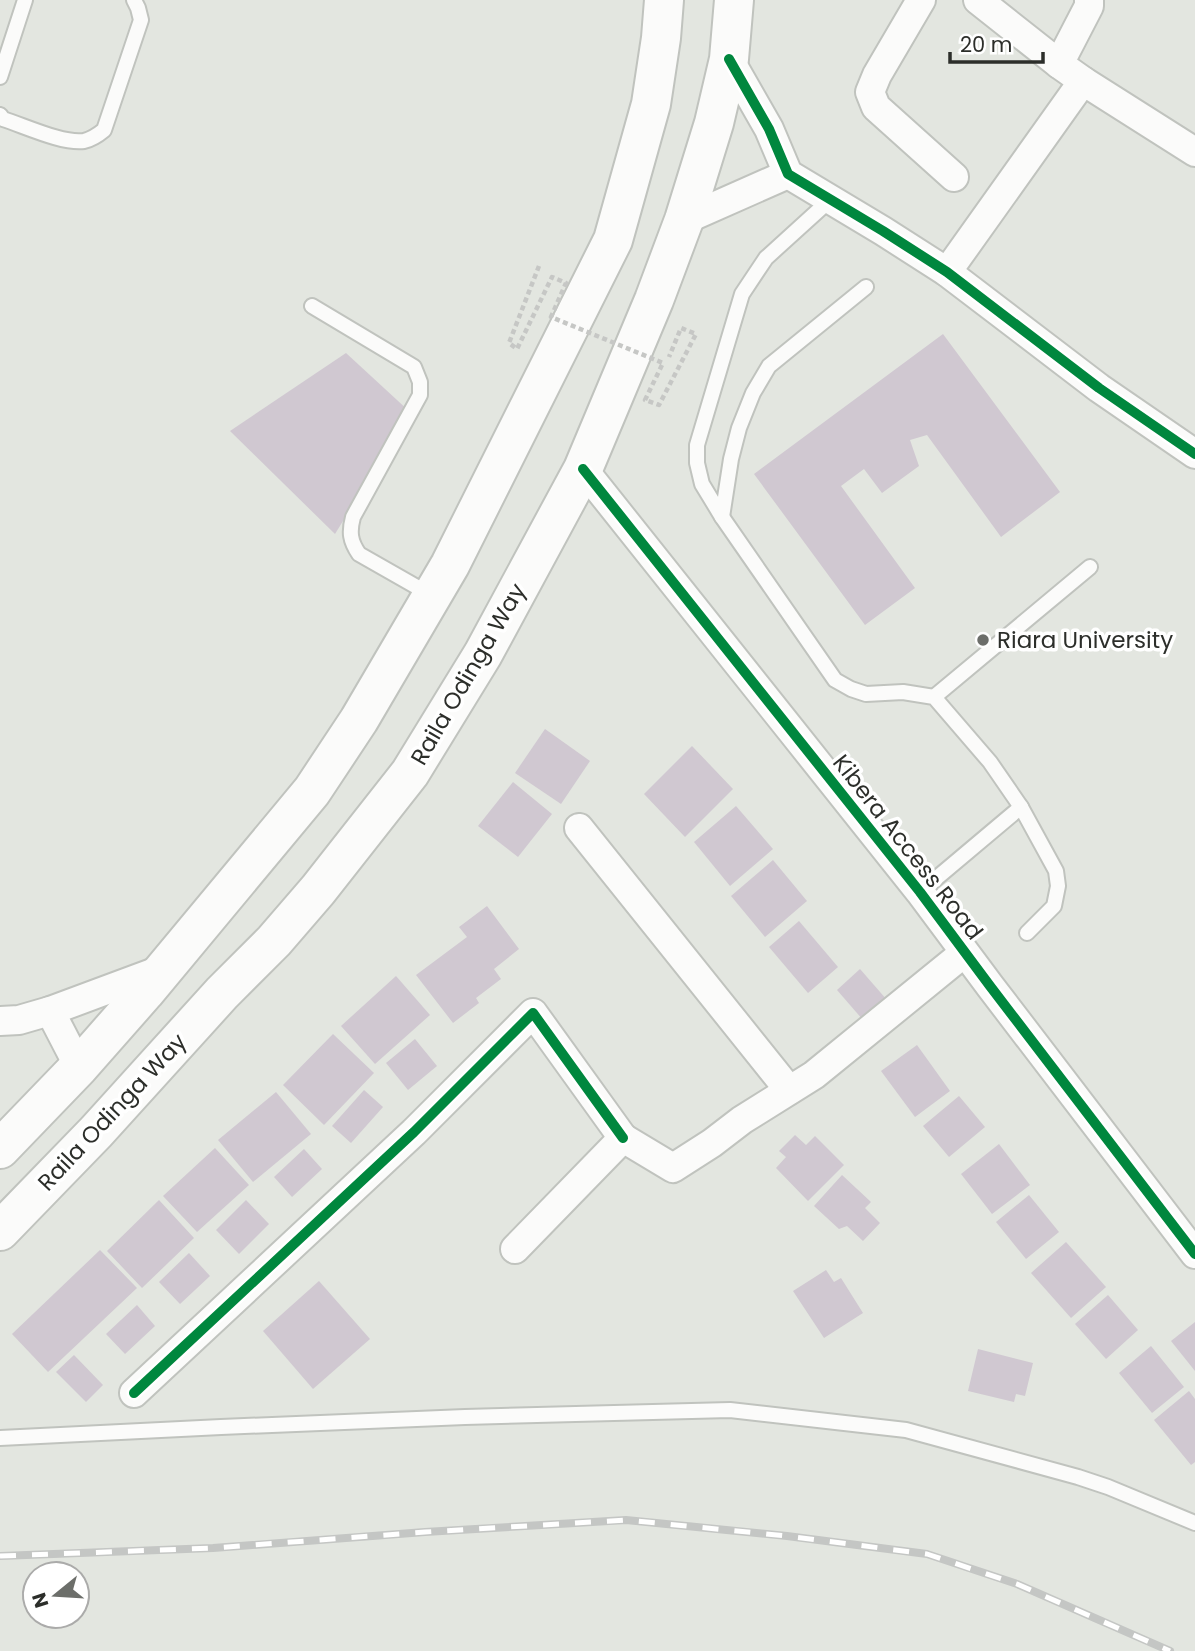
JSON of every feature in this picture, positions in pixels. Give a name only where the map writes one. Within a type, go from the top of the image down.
[{"type":"main road","points":[[0,1149],[79,1067],[165,969],[312,791],[359,720],[433,596],[613,240],[652,104],[664,0]]},
{"type":"main road","name":"Raila Odinga Way","points":[[0,1231],[96,1132],[222,993],[274,942],[318,890],[410,773],[483,654],[583,469],[654,300],[684,220],[714,123],[729,59],[734,0]]},
{"type":"street","points":[[921,0],[877,75],[870,92],[876,107],[954,177]]},
{"type":"street","points":[[978,0],[1059,64],[1194,149]]},
{"type":"street","points":[[1059,64],[1089,6],[1089,0]]},
{"type":"street","points":[[729,59],[769,128],[788,174],[947,272],[1099,388],[1195,454]]},
{"type":"street","points":[[947,272],[1083,80]]},
{"type":"street","points":[[684,220],[788,174]]},
{"type":"street","name":"Kibera Access Road","points":[[583,469],[920,892],[1195,1254]]},
{"type":"street","points":[[579,828],[789,1090]]},
{"type":"street","points":[[134,1393],[414,1132],[533,1013],[623,1138],[673,1168],[814,1075],[964,953]]},
{"type":"street","points":[[0,1043],[10,1021],[50,1011],[165,969]]},
{"type":"street","points":[[50,1011],[79,1067]]},
{"type":"street","points":[[515,1250],[623,1138]]},
{"type":"lane","points":[[0,77],[26,0]]},
{"type":"lane","points":[[0,115],[3,119],[69,141],[86,141],[96,137],[104,130],[141,20],[134,0]]},
{"type":"lane","points":[[831,200],[766,258],[742,294],[697,445],[697,463],[702,484],[835,680],[866,694],[903,692],[934,696],[990,762],[1021,807],[1056,871],[1058,886],[1054,906],[1027,933]]},
{"type":"lane","points":[[722,517],[731,459],[752,393],[769,366],[866,287]]},
{"type":"lane","points":[[312,306],[414,367],[420,382],[420,395],[353,517],[349,531],[352,544],[359,554],[433,596]]},
{"type":"lane","points":[[934,696],[1090,566]]},
{"type":"lane","points":[[920,892],[1021,807]]},
{"type":"lane","points":[[0,1438],[465,1417],[730,1410],[906,1430],[1078,1477],[1195,1523]]},
{"type":"path","points":[[539,266],[509,343],[517,349],[552,277],[566,283],[551,317],[663,363],[645,400],[659,405],[696,334],[681,328],[669,357]]},
{"type":"building","points":[[943,334],[1060,492],[1001,537],[927,435],[910,440],[919,466],[882,493],[864,469],[841,486],[915,588],[865,625],[754,474]]},
{"type":"building","points":[[346,353],[410,412],[335,534],[230,431]]},
{"type":"building","points":[[545,729],[590,761],[561,804],[515,773]]},
{"type":"building","points":[[692,746],[733,789],[685,837],[644,794]]},
{"type":"building","points":[[513,782],[552,814],[518,857],[478,826]]},
{"type":"building","points":[[736,806],[773,849],[730,886],[694,842]]},
{"type":"building","points":[[773,860],[807,901],[765,937],[731,896]]},
{"type":"building","points":[[487,906],[519,949],[494,969],[501,979],[476,998],[479,1003],[453,1023],[416,975],[467,937],[459,927]]},
{"type":"building","points":[[799,921],[838,967],[808,993],[769,947]]},
{"type":"building","points":[[860,969],[887,1000],[863,1020],[837,990]]},
{"type":"building","points":[[396,976],[430,1015],[375,1064],[341,1026]]},
{"type":"building","points":[[333,1034],[374,1073],[324,1125],[283,1085]]},
{"type":"building","points":[[415,1039],[437,1066],[408,1090],[386,1063]]},
{"type":"building","points":[[917,1045],[950,1091],[915,1117],[881,1071]]},
{"type":"building","points":[[364,1090],[383,1107],[351,1143],[332,1126]]},
{"type":"building","points":[[276,1092],[311,1134],[253,1182],[218,1140]]},
{"type":"building","points":[[959,1096],[985,1127],[949,1157],[923,1126]]},
{"type":"building","points":[[795,1135],[806,1145],[815,1136],[844,1165],[808,1201],[776,1168],[786,1157],[779,1151]]},
{"type":"building","points":[[999,1144],[1030,1185],[992,1214],[961,1174]]},
{"type":"building","points":[[215,1148],[249,1185],[197,1232],[163,1196]]},
{"type":"building","points":[[304,1149],[322,1169],[292,1197],[274,1177]]},
{"type":"building","points":[[842,1175],[871,1202],[865,1208],[880,1223],[863,1241],[847,1226],[839,1229],[814,1206]]},
{"type":"building","points":[[1029,1195],[1059,1232],[1026,1259],[996,1222]]},
{"type":"building","points":[[159,1200],[194,1238],[142,1288],[107,1251]]},
{"type":"building","points":[[246,1200],[269,1224],[239,1254],[216,1230]]},
{"type":"building","points":[[1066,1242],[1106,1287],[1071,1318],[1031,1273]]},
{"type":"building","points":[[100,1250],[137,1288],[48,1372],[12,1334]]},
{"type":"building","points":[[189,1253],[210,1276],[180,1304],[159,1282]]},
{"type":"building","points":[[826,1270],[834,1282],[841,1278],[863,1313],[824,1338],[793,1291]]},
{"type":"building","points":[[319,1281],[370,1339],[313,1389],[263,1331]]},
{"type":"building","points":[[1108,1295],[1138,1330],[1106,1359],[1075,1324]]},
{"type":"building","points":[[137,1305],[155,1326],[125,1354],[106,1334]]},
{"type":"building","points":[[1195,1322],[1195,1371],[1171,1341]]},
{"type":"building","points":[[1151,1346],[1184,1387],[1152,1413],[1119,1373]]},
{"type":"building","points":[[978,1349],[1033,1363],[1025,1396],[1016,1394],[1014,1402],[968,1391]]},
{"type":"building","points":[[74,1355],[103,1385],[86,1402],[56,1372]]},
{"type":"building","points":[[1189,1391],[1195,1399],[1195,1462],[1191,1465],[1154,1420]]},
{"type":"railway","points":[[0,1556],[213,1548],[626,1520],[787,1536],[927,1554],[1017,1584],[1170,1651]]},
{"type":"cycle path","points":[[729,59],[769,129],[788,174],[947,272],[1099,388],[1195,454]]},
{"type":"cycle path","points":[[583,469],[920,892],[1195,1254]]},
{"type":"cycle path","points":[[134,1393],[414,1132],[533,1013],[623,1138]]},
{"type":"place","name":"Riara University","points":[[983,640]]}]
